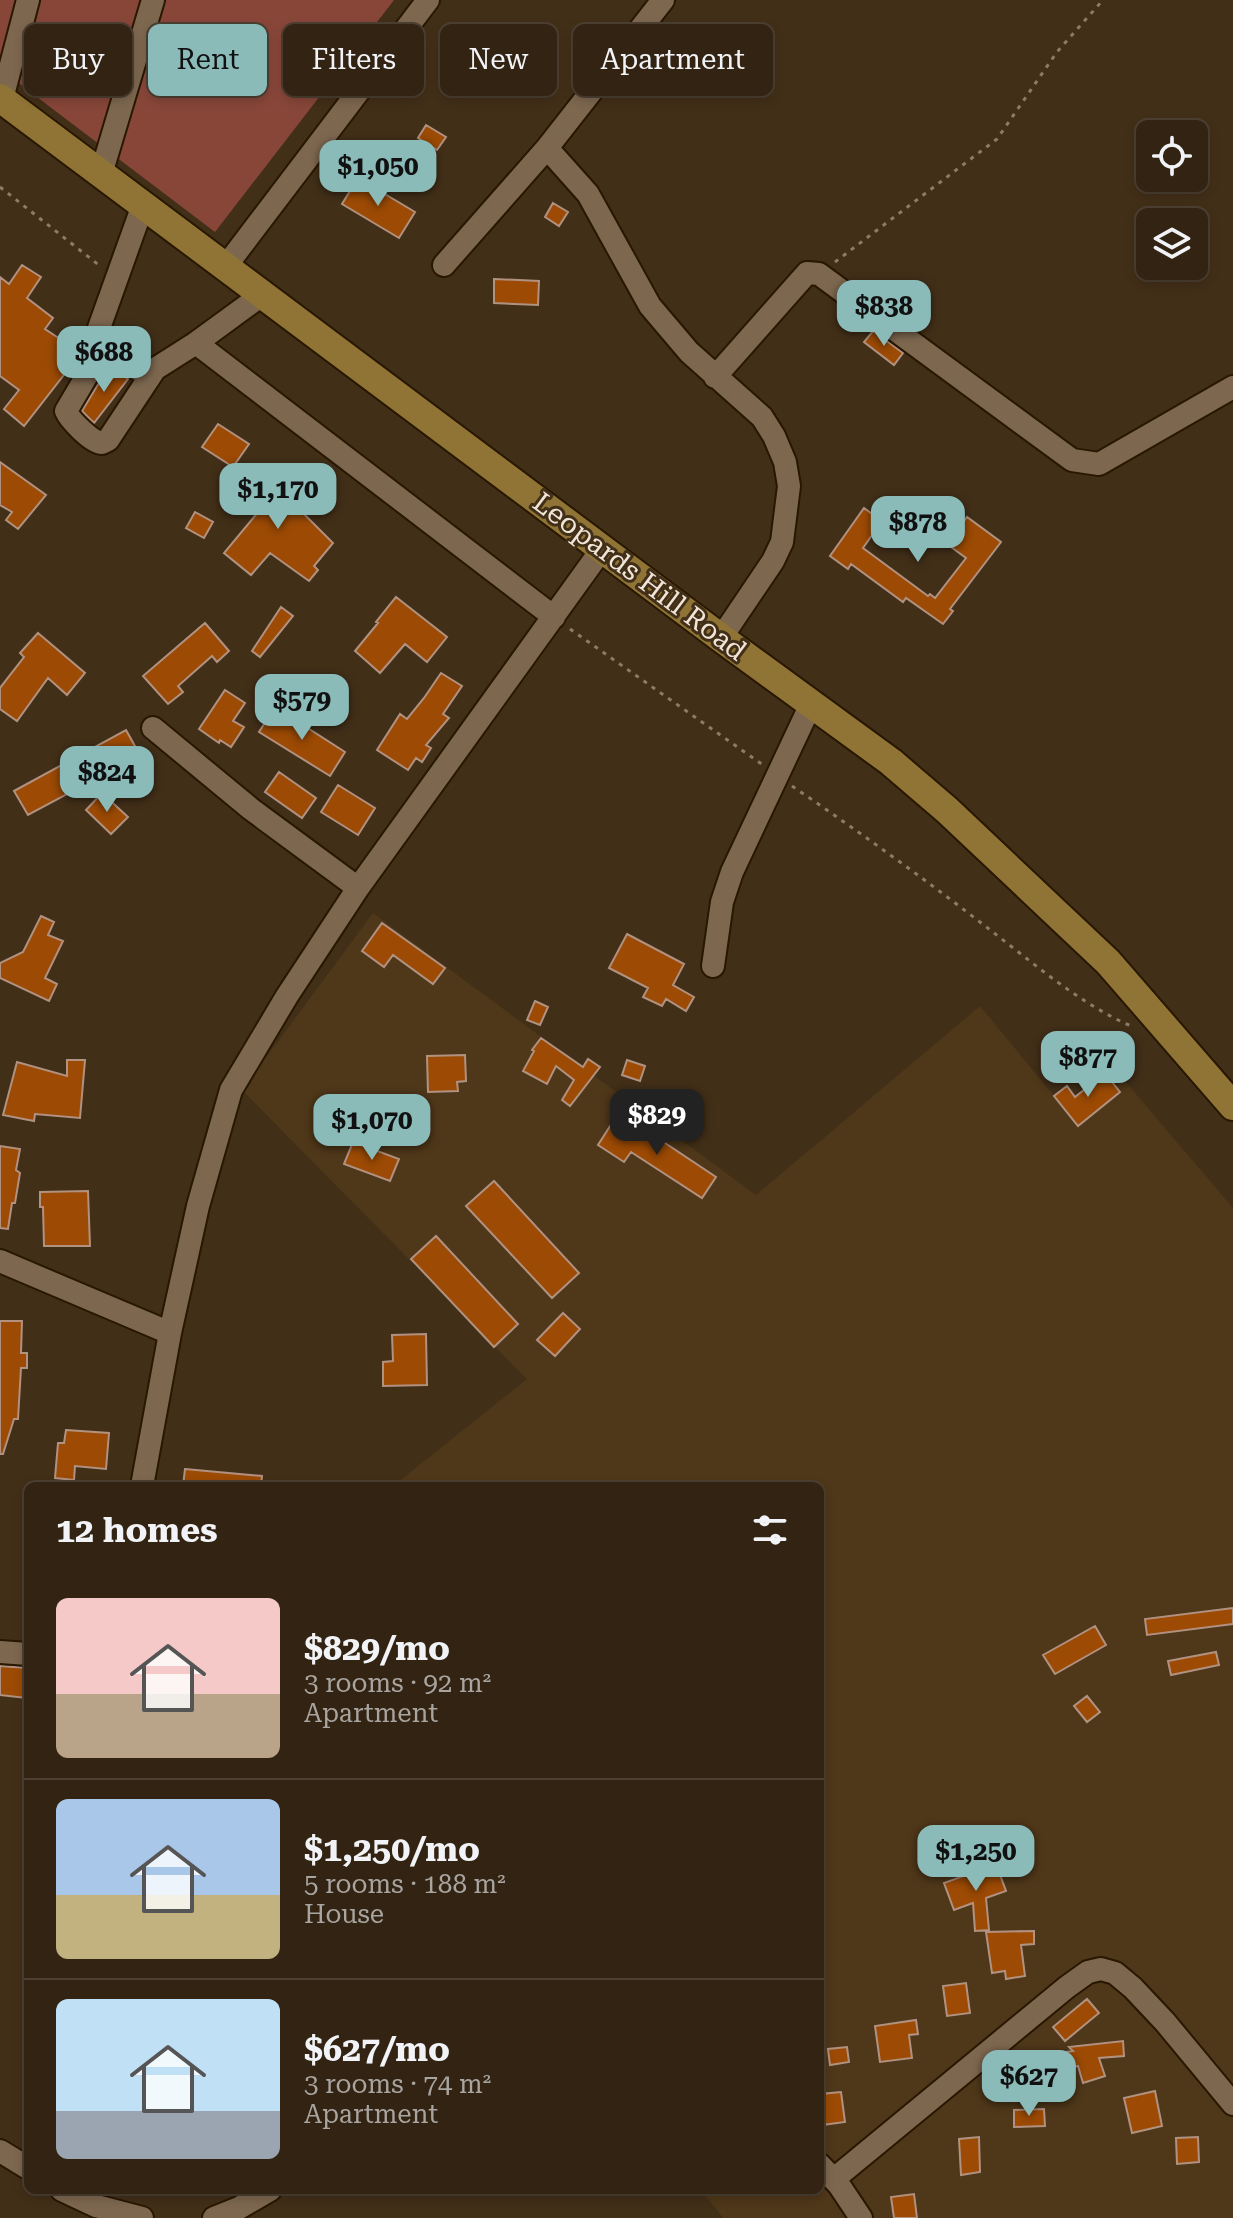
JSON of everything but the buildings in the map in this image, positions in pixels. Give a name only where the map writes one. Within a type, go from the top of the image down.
[{"type":"main road","name":"Leopards Hill Road","points":[[1,98],[920,785],[1108,962],[1233,1106]]},
{"type":"street","points":[[1,98],[28,0]]},
{"type":"street","points":[[101,174],[153,0]]},
{"type":"street","points":[[226,266],[428,0]]},
{"type":"street","points":[[444,265],[547,148],[663,0]]},
{"type":"street","points":[[547,148],[588,194],[650,306],[715,377],[762,417],[785,462],[789,486],[782,542],[773,561],[721,638]]},
{"type":"street","points":[[143,205],[99,328],[106,343],[139,370],[155,369]]},
{"type":"street","points":[[715,377],[807,273],[819,274],[1072,460],[1099,464],[1233,387]]},
{"type":"street","points":[[106,343],[66,411],[68,417],[96,442],[108,440],[155,369],[263,294]]},
{"type":"street","points":[[196,343],[554,617]]},
{"type":"street","points":[[143,1482],[170,1333],[198,1206],[231,1090],[287,996],[358,888],[602,549]]},
{"type":"street","points":[[713,966],[722,902],[732,872],[812,702]]},
{"type":"street","points":[[153,728],[251,809],[358,888]]},
{"type":"street","points":[[0,1261],[170,1333]]},
{"type":"street","points":[[0,1652],[24,1654]]},
{"type":"street","points":[[861,2218],[827,2172],[1088,1972],[1101,1969],[1115,1973],[1133,1988],[1233,2104]]},
{"type":"street","points":[[0,2151],[24,2166]]},
{"type":"street","points":[[70,2194],[96,2206],[142,2218]]},
{"type":"street","points":[[214,2218],[263,2194]]},
{"type":"path","points":[[819,274],[997,139],[1057,52],[1103,0]]},
{"type":"path","points":[[0,187],[116,278]]},
{"type":"path","points":[[554,617],[873,841],[1058,981],[1103,1012],[1139,1028]]},
{"type":"shaded area","points":[[0,0],[394,0],[375,24],[283,24],[283,96],[320,96],[215,232],[36,96],[132,96],[132,24],[24,24],[24,87],[0,69]]},
{"type":"shaded area","points":[[373,913],[756,1195],[980,1006],[1074,1120],[1124,1080],[1233,1208],[1233,2218],[723,2218],[704,2194],[824,2194],[824,1482],[398,1482],[527,1379],[242,1090]]}]
